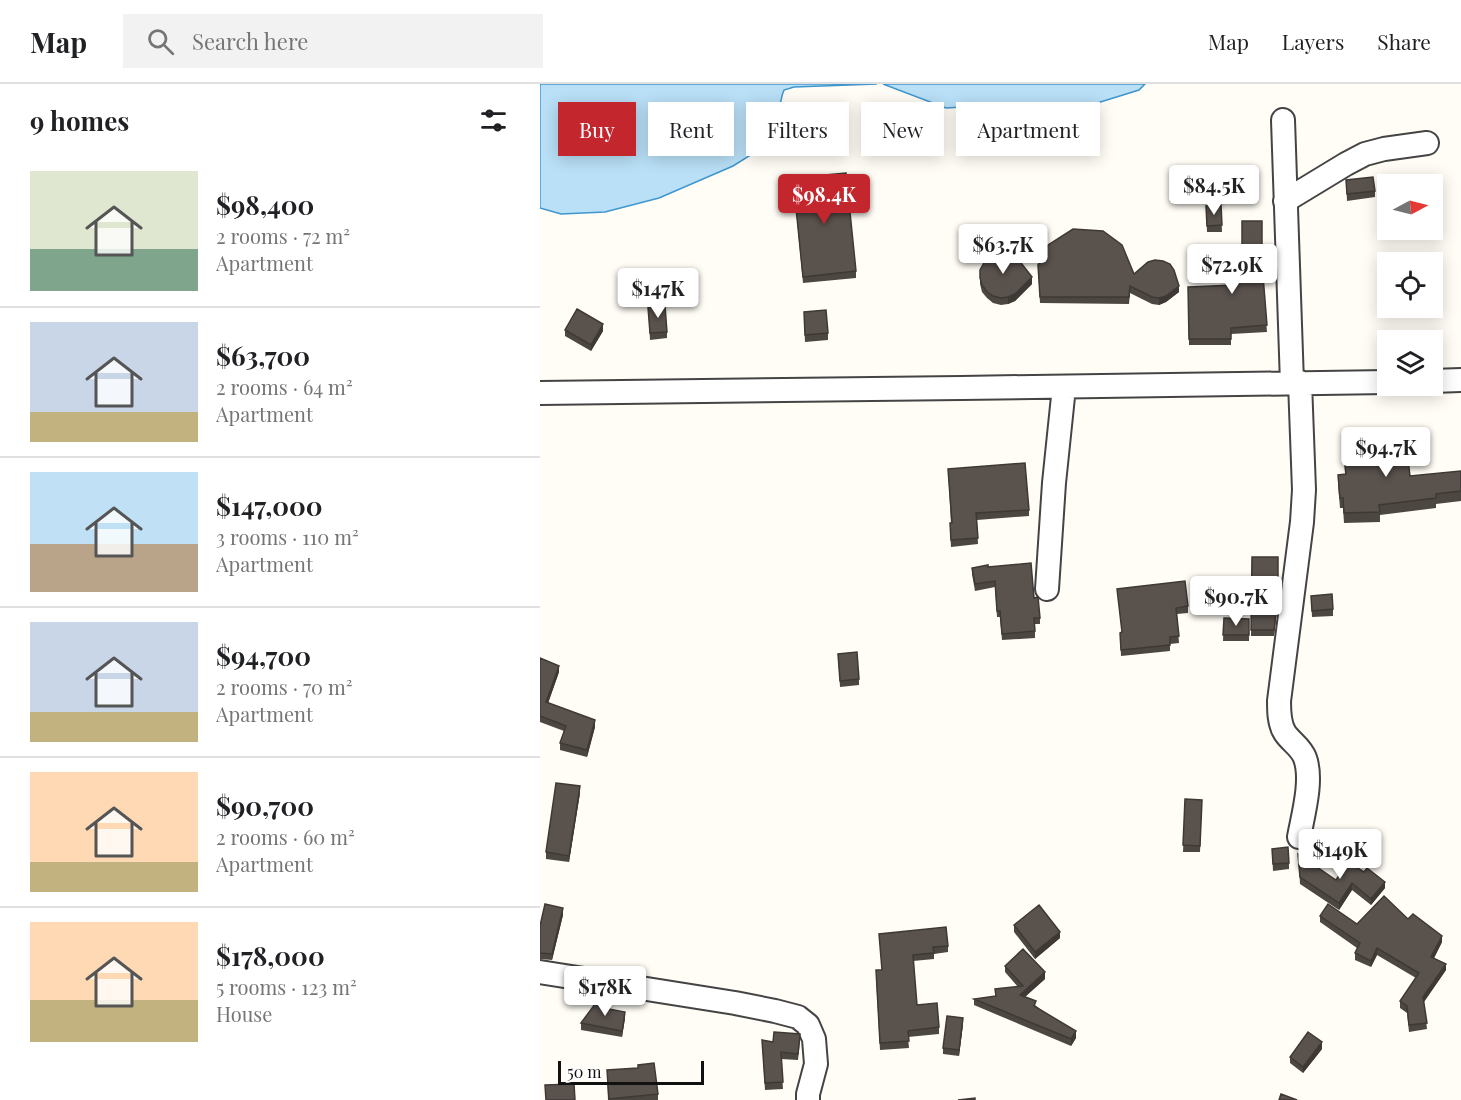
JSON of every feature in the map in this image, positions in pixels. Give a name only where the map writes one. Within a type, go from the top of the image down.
[{"type":"street","points":[[1282,120],[1285,201],[1304,490],[1279,715],[1285,732],[1306,759],[1308,781],[1299,837]]},
{"type":"street","points":[[1285,201],[1365,154],[1384,148],[1427,143]]},
{"type":"street","points":[[1443,381],[1461,380]]},
{"type":"street","points":[[540,393],[1377,382]]},
{"type":"street","points":[[1047,589],[1054,483],[1064,387]]},
{"type":"street","points":[[540,972],[735,1003],[798,1017],[808,1025],[814,1039],[816,1064],[808,1100]]},
{"type":"water","points":[[540,84],[877,84],[794,87],[784,90],[780,102],[746,102],[746,156],[749,156],[733,166],[659,198],[605,212],[561,214],[540,208]]},
{"type":"water","points":[[883,84],[1145,84],[1139,90],[1100,102],[956,102],[956,107],[946,108],[944,102],[930,102]]},
{"type":"building","points":[[846,173],[856,271],[803,277],[793,178]]},
{"type":"building","points":[[1373,177],[1375,191],[1347,194],[1346,180]]},
{"type":"building","points":[[1221,205],[1222,225],[1207,226],[1206,206]]},
{"type":"building","points":[[1242,221],[1262,221],[1262,263],[1267,325],[1231,328],[1231,339],[1189,339],[1188,287],[1235,285],[1235,275],[1242,274]]},
{"type":"building","points":[[1073,229],[1103,231],[1122,245],[1134,274],[1148,262],[1155,260],[1170,264],[1179,286],[1166,296],[1159,298],[1130,286],[1129,297],[1040,297],[1038,265],[1048,245]]},
{"type":"building","points":[[996,253],[1012,255],[1018,259],[1032,277],[1015,294],[1008,297],[1001,298],[987,292],[980,278],[980,270],[984,263]]},
{"type":"building","points":[[665,306],[667,332],[650,333],[648,307]]},
{"type":"building","points":[[577,309],[603,324],[591,345],[565,330]]},
{"type":"building","points":[[826,310],[828,333],[805,335],[804,312]]},
{"type":"building","points":[[1398,437],[1400,460],[1408,459],[1410,476],[1461,471],[1461,491],[1436,494],[1436,498],[1379,505],[1380,512],[1344,513],[1338,475],[1346,474],[1343,443]]},
{"type":"building","points":[[1025,463],[1029,510],[976,513],[978,538],[951,540],[948,469]]},
{"type":"building","points":[[1252,557],[1278,557],[1278,594],[1274,630],[1251,630]]},
{"type":"building","points":[[1031,563],[1034,598],[1038,597],[1040,618],[1034,618],[1035,631],[1002,634],[1000,611],[997,611],[995,581],[975,584],[972,568]]},
{"type":"building","points":[[1185,581],[1188,606],[1176,608],[1179,636],[1170,637],[1170,645],[1121,650],[1120,633],[1122,632],[1117,589]]},
{"type":"building","points":[[1332,594],[1333,609],[1312,611],[1311,596]]},
{"type":"building","points":[[1224,618],[1249,619],[1249,635],[1223,635]]},
{"type":"building","points":[[857,652],[859,679],[840,681],[838,654]]},
{"type":"building","points":[[540,658],[559,666],[546,702],[595,720],[587,750],[560,743],[566,726],[540,716]]},
{"type":"building","points":[[556,783],[580,786],[569,856],[546,852]]},
{"type":"building","points":[[1185,799],[1202,800],[1200,846],[1183,845]]},
{"type":"building","points":[[1288,847],[1289,863],[1273,864],[1272,849]]},
{"type":"building","points":[[1298,854],[1336,880],[1348,862],[1364,872],[1367,868],[1385,882],[1371,899],[1352,883],[1339,903],[1300,877]]},
{"type":"building","points":[[1384,896],[1408,919],[1413,914],[1442,936],[1431,957],[1446,964],[1423,997],[1427,1023],[1409,1025],[1407,1006],[1400,1001],[1419,973],[1377,948],[1371,961],[1355,953],[1360,943],[1320,916],[1328,904],[1357,924]]},
{"type":"building","points":[[545,904],[563,908],[552,954],[540,953],[540,926]]},
{"type":"building","points":[[1039,905],[1060,932],[1035,952],[1014,925]]},
{"type":"building","points":[[946,927],[948,946],[933,947],[934,953],[913,955],[917,1005],[937,1003],[939,1027],[908,1031],[909,1041],[880,1043],[876,970],[882,970],[879,934]]},
{"type":"building","points":[[1023,949],[1045,972],[1020,995],[1036,1001],[1034,1006],[1076,1031],[1071,1039],[974,999],[996,996],[995,989],[1023,986],[1005,966]]},
{"type":"building","points":[[598,1000],[609,1009],[625,1012],[622,1031],[581,1023]]},
{"type":"building","points":[[947,1016],[963,1018],[959,1050],[943,1048]]},
{"type":"building","points":[[774,1032],[800,1034],[798,1054],[781,1052],[783,1082],[765,1083],[762,1040],[773,1042]]},
{"type":"building","points":[[1308,1032],[1322,1042],[1303,1067],[1290,1057]]},
{"type":"building","points":[[654,1063],[658,1094],[609,1099],[607,1070],[638,1068],[638,1065]]},
{"type":"building","points":[[574,1084],[575,1100],[546,1100],[545,1085]]},
{"type":"building","points":[[1281,1094],[1297,1100],[1279,1100]]}]
